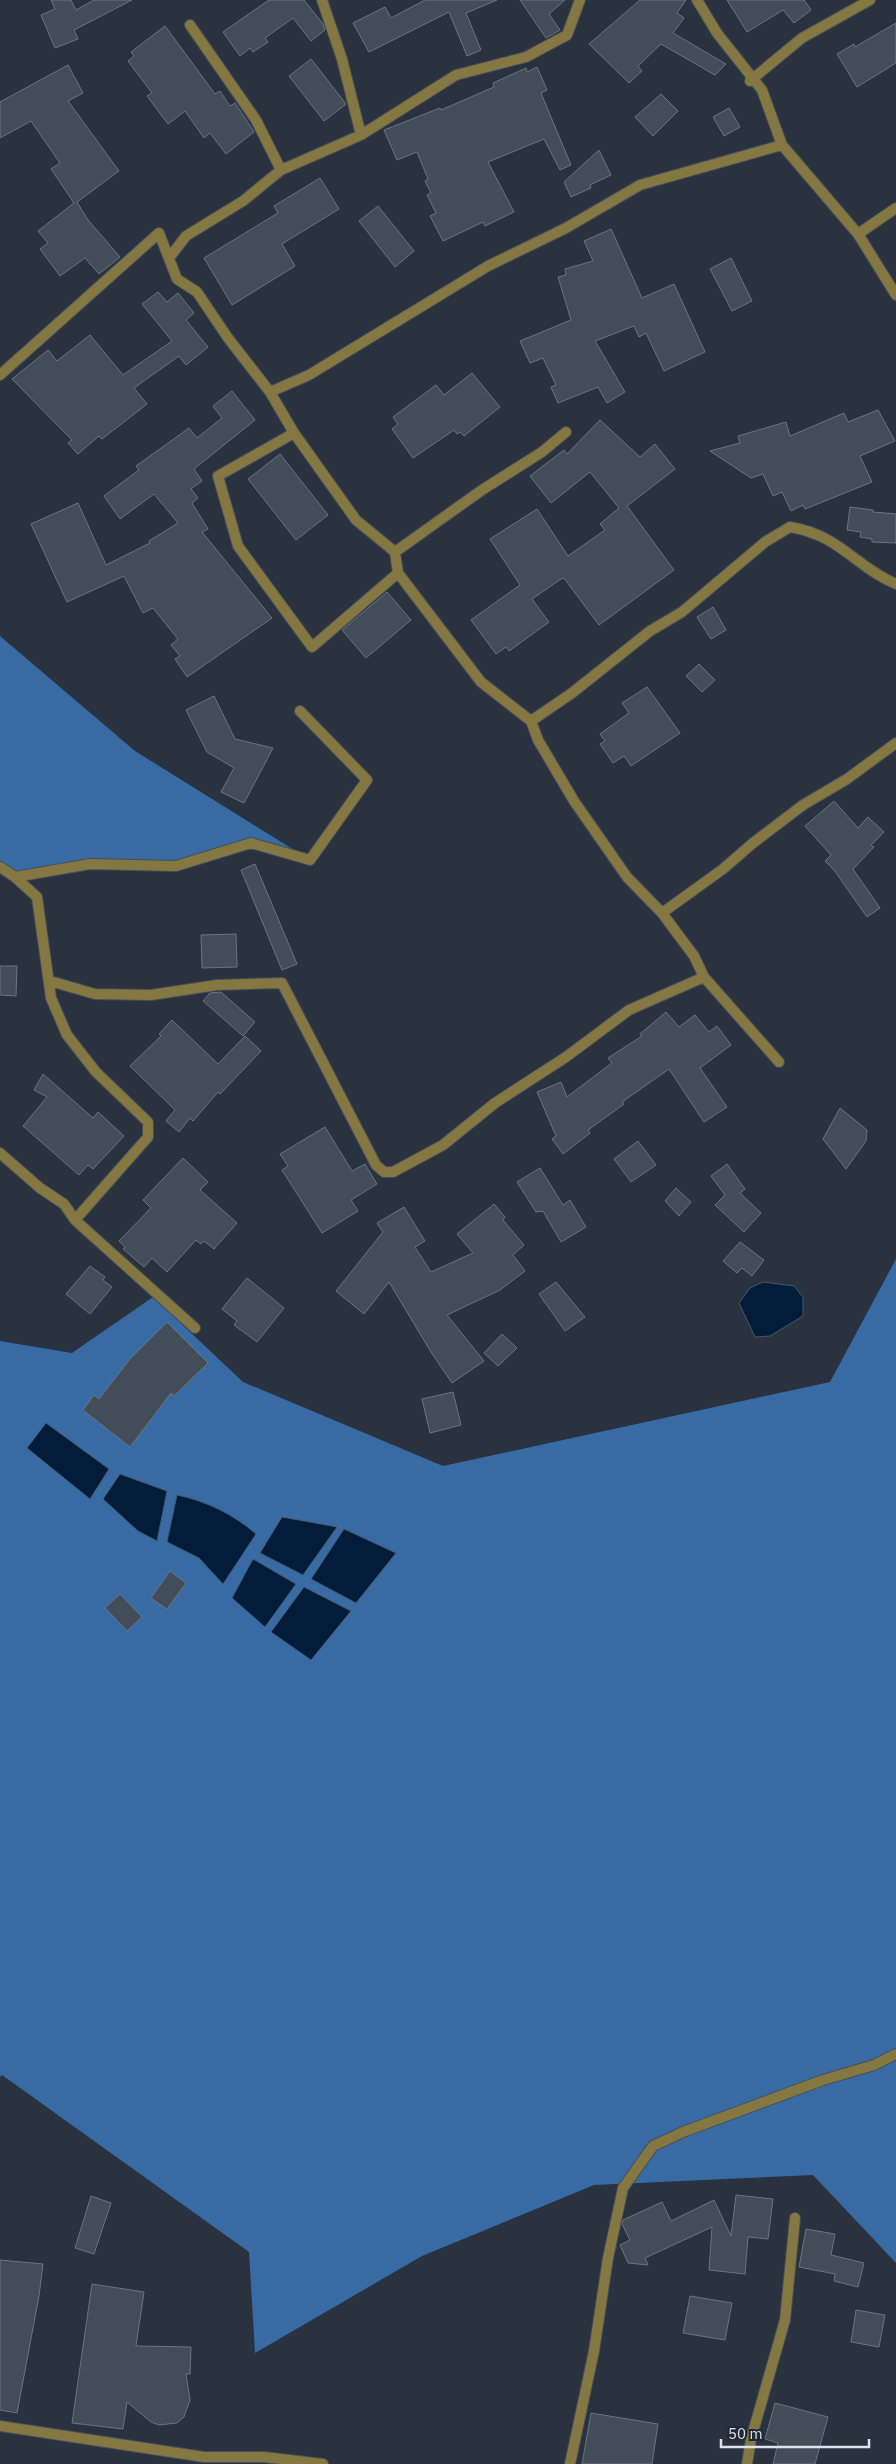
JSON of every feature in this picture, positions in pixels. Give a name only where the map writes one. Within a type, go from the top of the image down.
[{"type":"street","points":[[322,0],[342,59],[361,135]]},
{"type":"street","points":[[168,258],[186,236],[243,201],[281,170],[361,135],[456,75],[526,57],[567,35],[580,0]]},
{"type":"street","points":[[698,0],[717,34],[762,90],[782,145],[858,234],[896,295]]},
{"type":"street","points":[[750,81],[802,38],[870,0]]},
{"type":"street","points":[[190,25],[256,120],[281,170]]},
{"type":"street","points":[[270,392],[309,375],[488,266],[566,228],[640,185],[782,145]]},
{"type":"street","points":[[858,234],[896,208]]},
{"type":"street","points":[[0,376],[158,233],[177,280],[197,292],[228,338],[270,392],[294,433],[356,520],[395,552],[398,572],[481,682],[531,722],[538,740],[574,801],[627,877],[662,913],[694,956],[704,977],[779,1062]]},
{"type":"street","points":[[395,552],[482,490],[542,452],[566,432]]},
{"type":"street","points":[[294,433],[218,476],[238,546],[312,647],[398,572]]},
{"type":"street","points":[[531,722],[572,693],[650,631],[682,612],[733,571],[765,542],[790,527],[811,530],[841,546],[881,578],[896,584]]},
{"type":"street","points":[[16,877],[90,864],[176,866],[251,843],[310,860],[367,780],[300,711]]},
{"type":"street","points":[[662,913],[724,869],[753,843],[804,805],[847,779],[896,743]]},
{"type":"street","points":[[0,867],[16,877],[37,896],[51,998],[67,1035],[96,1072],[148,1122],[148,1137],[75,1220]]},
{"type":"street","points":[[50,982],[95,994],[151,995],[217,985],[282,983],[376,1165],[384,1172],[393,1172],[443,1145],[495,1103],[566,1057],[629,1010],[704,977]]},
{"type":"street","points":[[0,1153],[40,1188],[64,1204],[75,1220],[195,1328]]},
{"type":"street","points":[[570,2464],[594,2351],[608,2258],[623,2188],[654,2146],[683,2132],[823,2080],[874,2065],[896,2054]]},
{"type":"street","points":[[747,2464],[751,2439],[785,2320],[796,2218]]},
{"type":"street","points":[[0,2426],[203,2460],[264,2458],[323,2464]]},
{"type":"shaded area","points":[[0,636],[135,751],[310,860],[251,843],[176,866],[90,864],[15,877],[0,867]]},
{"type":"shaded area","points":[[896,1259],[896,2263],[813,2175],[594,2185],[422,2256],[255,2353],[249,2252],[2,2075],[0,2077],[0,1341],[72,1353],[153,1297],[243,1382],[443,1466],[830,1382]]},
{"type":"shaded area","points":[[763,1282],[794,1286],[803,1297],[803,1316],[770,1336],[755,1337],[739,1303],[750,1288]]},
{"type":"shaded area","points":[[46,1423],[109,1469],[90,1499],[27,1448]]},
{"type":"shaded area","points":[[120,1474],[167,1491],[157,1541],[138,1531],[103,1499]]},
{"type":"shaded area","points":[[177,1495],[219,1509],[238,1520],[256,1534],[223,1584],[199,1558],[167,1542]]},
{"type":"shaded area","points":[[282,1517],[337,1527],[303,1575],[260,1553]]},
{"type":"shaded area","points":[[344,1529],[396,1553],[356,1603],[311,1579]]},
{"type":"shaded area","points":[[253,1559],[296,1584],[265,1627],[232,1598]]},
{"type":"shaded area","points":[[304,1587],[351,1611],[311,1660],[271,1632]]},
{"type":"building","points":[[51,0],[71,0],[76,10],[94,0],[132,0],[74,30],[78,39],[55,48],[41,15],[55,9]]},
{"type":"building","points":[[269,0],[304,0],[323,24],[325,30],[311,41],[293,18],[265,38],[268,42],[253,52],[250,48],[240,56],[223,32]]},
{"type":"building","points":[[425,0],[497,0],[466,13],[481,50],[467,56],[449,12],[369,52],[353,23],[385,7],[391,18]]},
{"type":"building","points":[[520,0],[565,0],[549,14],[560,30],[546,38]]},
{"type":"building","points":[[640,0],[686,0],[677,13],[684,18],[673,33],[726,64],[715,75],[661,44],[638,66],[642,71],[629,83],[589,44]]},
{"type":"building","points":[[727,0],[804,0],[811,10],[794,23],[783,10],[747,32]]},
{"type":"building","points":[[896,23],[896,63],[857,87],[837,54],[854,44],[855,47]]},
{"type":"building","points":[[165,26],[215,94],[220,91],[230,106],[235,103],[254,132],[226,154],[210,133],[204,138],[185,111],[168,124],[147,96],[152,93],[128,61],[134,56],[131,52]]},
{"type":"building","points":[[311,59],[346,104],[324,121],[289,76]]},
{"type":"building","points":[[68,65],[83,93],[68,101],[119,171],[77,202],[88,220],[120,257],[99,274],[85,258],[60,276],[40,249],[48,243],[38,231],[74,203],[51,169],[60,163],[31,121],[0,138],[0,102]]},
{"type":"building","points":[[537,67],[547,90],[541,93],[571,165],[560,170],[544,139],[488,162],[514,212],[485,226],[483,222],[443,241],[430,216],[436,213],[427,195],[431,193],[425,181],[428,179],[417,152],[397,160],[384,130],[440,108],[441,110],[494,87],[493,83],[526,68],[527,72]]},
{"type":"building","points":[[661,94],[678,111],[653,136],[635,117]]},
{"type":"building","points":[[729,108],[740,127],[724,136],[713,117]]},
{"type":"building","points":[[599,150],[611,175],[590,185],[591,188],[571,197],[564,182]]},
{"type":"building","points":[[320,178],[339,209],[282,244],[295,266],[232,305],[204,258],[278,213],[274,206]]},
{"type":"building","points":[[378,206],[414,251],[395,267],[359,221]]},
{"type":"building","points":[[611,229],[642,298],[674,284],[705,352],[664,371],[646,333],[639,337],[634,326],[595,341],[625,392],[607,403],[598,387],[558,403],[551,387],[556,385],[543,358],[530,363],[520,341],[571,320],[558,277],[566,275],[565,269],[593,261],[584,241]]},
{"type":"building","points":[[731,258],[752,301],[732,311],[710,269]]},
{"type":"building","points":[[158,292],[167,302],[178,293],[194,313],[186,320],[208,347],[186,365],[179,356],[134,388],[147,404],[102,439],[99,436],[78,454],[68,443],[72,440],[12,379],[48,350],[57,361],[90,335],[123,375],[172,341],[142,304]]},
{"type":"building","points":[[472,373],[500,407],[464,436],[460,432],[457,434],[454,430],[413,458],[392,429],[398,424],[393,417],[436,385],[444,395]]},
{"type":"building","points":[[232,391],[255,420],[194,469],[202,481],[191,489],[198,498],[192,503],[208,529],[202,532],[272,618],[187,677],[175,659],[180,656],[171,645],[178,639],[153,608],[143,613],[124,576],[67,602],[31,524],[78,503],[106,565],[150,543],[149,541],[178,523],[154,494],[120,519],[104,496],[139,470],[136,466],[189,428],[197,438],[222,418],[213,406]]},
{"type":"building","points":[[878,410],[895,441],[860,456],[872,482],[805,509],[803,505],[791,511],[782,492],[773,496],[763,474],[751,478],[710,451],[740,443],[738,436],[786,422],[790,436],[844,413],[848,422]]},
{"type":"building","points":[[600,420],[640,457],[655,444],[675,469],[627,506],[674,570],[599,625],[564,578],[561,579],[532,599],[549,622],[509,651],[506,647],[496,654],[471,620],[520,585],[490,539],[537,509],[568,556],[605,530],[600,524],[619,508],[590,472],[551,503],[530,476],[564,450],[567,454]]},
{"type":"building","points":[[280,454],[328,515],[296,540],[248,479]]},
{"type":"building","points":[[850,507],[896,514],[896,543],[872,542],[872,539],[860,537],[861,532],[847,530]]},
{"type":"building","points":[[387,592],[411,620],[366,658],[342,630]]},
{"type":"building","points":[[713,607],[726,630],[711,639],[697,617]]},
{"type":"building","points":[[699,664],[715,680],[702,692],[686,676]]},
{"type":"building","points":[[647,687],[680,733],[631,766],[624,756],[613,763],[600,744],[605,741],[600,734],[629,713],[622,703]]},
{"type":"building","points":[[214,696],[235,739],[273,748],[244,803],[221,792],[234,768],[207,752],[186,710]]},
{"type":"building","points":[[834,801],[858,828],[868,817],[884,832],[871,845],[874,847],[853,869],[880,908],[867,917],[834,870],[825,861],[831,855],[805,826]]},
{"type":"building","points":[[255,864],[297,964],[282,970],[241,870]]},
{"type":"building","points":[[236,934],[237,967],[202,968],[201,935]]},
{"type":"building","points":[[0,966],[17,966],[16,996],[0,995]]},
{"type":"building","points":[[221,992],[255,1022],[243,1036],[203,1001],[210,993]]},
{"type":"building","points":[[666,1012],[679,1027],[695,1015],[709,1032],[717,1026],[731,1045],[700,1068],[727,1107],[704,1122],[669,1069],[622,1102],[624,1104],[588,1130],[590,1133],[563,1154],[552,1139],[556,1136],[537,1092],[561,1082],[567,1097],[612,1063],[608,1058],[642,1036],[640,1034]]},
{"type":"building","points":[[172,1020],[218,1064],[245,1036],[261,1051],[220,1094],[218,1092],[193,1121],[190,1118],[179,1132],[166,1121],[175,1110],[130,1066],[161,1036],[159,1034]]},
{"type":"building","points":[[43,1074],[93,1118],[98,1112],[124,1136],[93,1169],[88,1165],[79,1175],[23,1126],[47,1097],[34,1090]]},
{"type":"building","points":[[840,1108],[867,1130],[866,1141],[846,1169],[823,1139]]},
{"type":"building","points":[[325,1127],[352,1171],[365,1164],[377,1184],[351,1200],[358,1211],[322,1233],[282,1170],[288,1166],[280,1154]]},
{"type":"building","points":[[638,1141],[656,1165],[631,1182],[614,1159]]},
{"type":"building","points":[[183,1158],[208,1182],[200,1190],[237,1223],[214,1249],[204,1241],[201,1244],[196,1240],[167,1272],[152,1258],[144,1267],[123,1249],[125,1247],[119,1241],[151,1208],[143,1200]]},
{"type":"building","points":[[727,1164],[745,1189],[740,1193],[761,1213],[744,1232],[715,1205],[725,1195],[711,1176]]},
{"type":"building","points":[[540,1168],[563,1205],[570,1200],[586,1227],[561,1242],[543,1211],[536,1212],[517,1182]]},
{"type":"building","points":[[676,1188],[691,1202],[679,1216],[665,1201]]},
{"type":"building","points":[[494,1204],[505,1217],[503,1220],[524,1245],[513,1255],[525,1271],[500,1290],[447,1315],[484,1361],[452,1383],[389,1282],[364,1314],[336,1291],[383,1232],[377,1223],[404,1207],[425,1241],[415,1247],[431,1272],[473,1253],[457,1234]]},
{"type":"building","points":[[740,1242],[764,1260],[752,1276],[742,1268],[737,1273],[723,1261]]},
{"type":"building","points":[[90,1266],[105,1277],[103,1280],[112,1287],[90,1314],[66,1294]]},
{"type":"building","points":[[247,1278],[284,1308],[257,1342],[234,1325],[237,1321],[222,1309]]},
{"type":"building","points":[[556,1282],[585,1317],[565,1331],[539,1294]]},
{"type":"building","points":[[167,1322],[208,1363],[174,1396],[171,1393],[130,1447],[83,1410],[94,1395],[99,1399],[130,1359]]},
{"type":"building","points":[[502,1334],[517,1348],[498,1366],[484,1353]]},
{"type":"building","points":[[453,1392],[461,1425],[430,1433],[422,1399]]},
{"type":"building","points":[[170,1571],[186,1583],[167,1609],[151,1598]]},
{"type":"building","points":[[120,1594],[142,1617],[127,1631],[105,1608]]},
{"type":"building","points":[[736,2195],[773,2199],[768,2239],[748,2237],[745,2274],[709,2270],[712,2227],[645,2258],[648,2265],[628,2263],[620,2245],[630,2240],[622,2224],[623,2220],[662,2202],[671,2221],[714,2200],[731,2236]]},
{"type":"building","points":[[91,2196],[111,2203],[94,2254],[75,2248]]},
{"type":"building","points":[[806,2229],[835,2234],[831,2255],[864,2263],[858,2287],[834,2281],[835,2274],[799,2267]]},
{"type":"building","points":[[0,2260],[43,2264],[39,2296],[17,2413],[0,2410]]},
{"type":"building","points":[[92,2284],[144,2292],[136,2346],[191,2347],[190,2374],[186,2374],[190,2400],[184,2417],[177,2423],[159,2425],[151,2422],[127,2402],[123,2429],[72,2423]]},
{"type":"building","points":[[690,2296],[732,2303],[725,2340],[683,2333]]},
{"type":"building","points":[[856,2310],[885,2315],[879,2347],[851,2342]]},
{"type":"building","points":[[775,2403],[828,2417],[815,2464],[773,2464],[778,2443],[765,2439]]},
{"type":"building","points":[[591,2413],[658,2424],[652,2464],[582,2464]]}]
